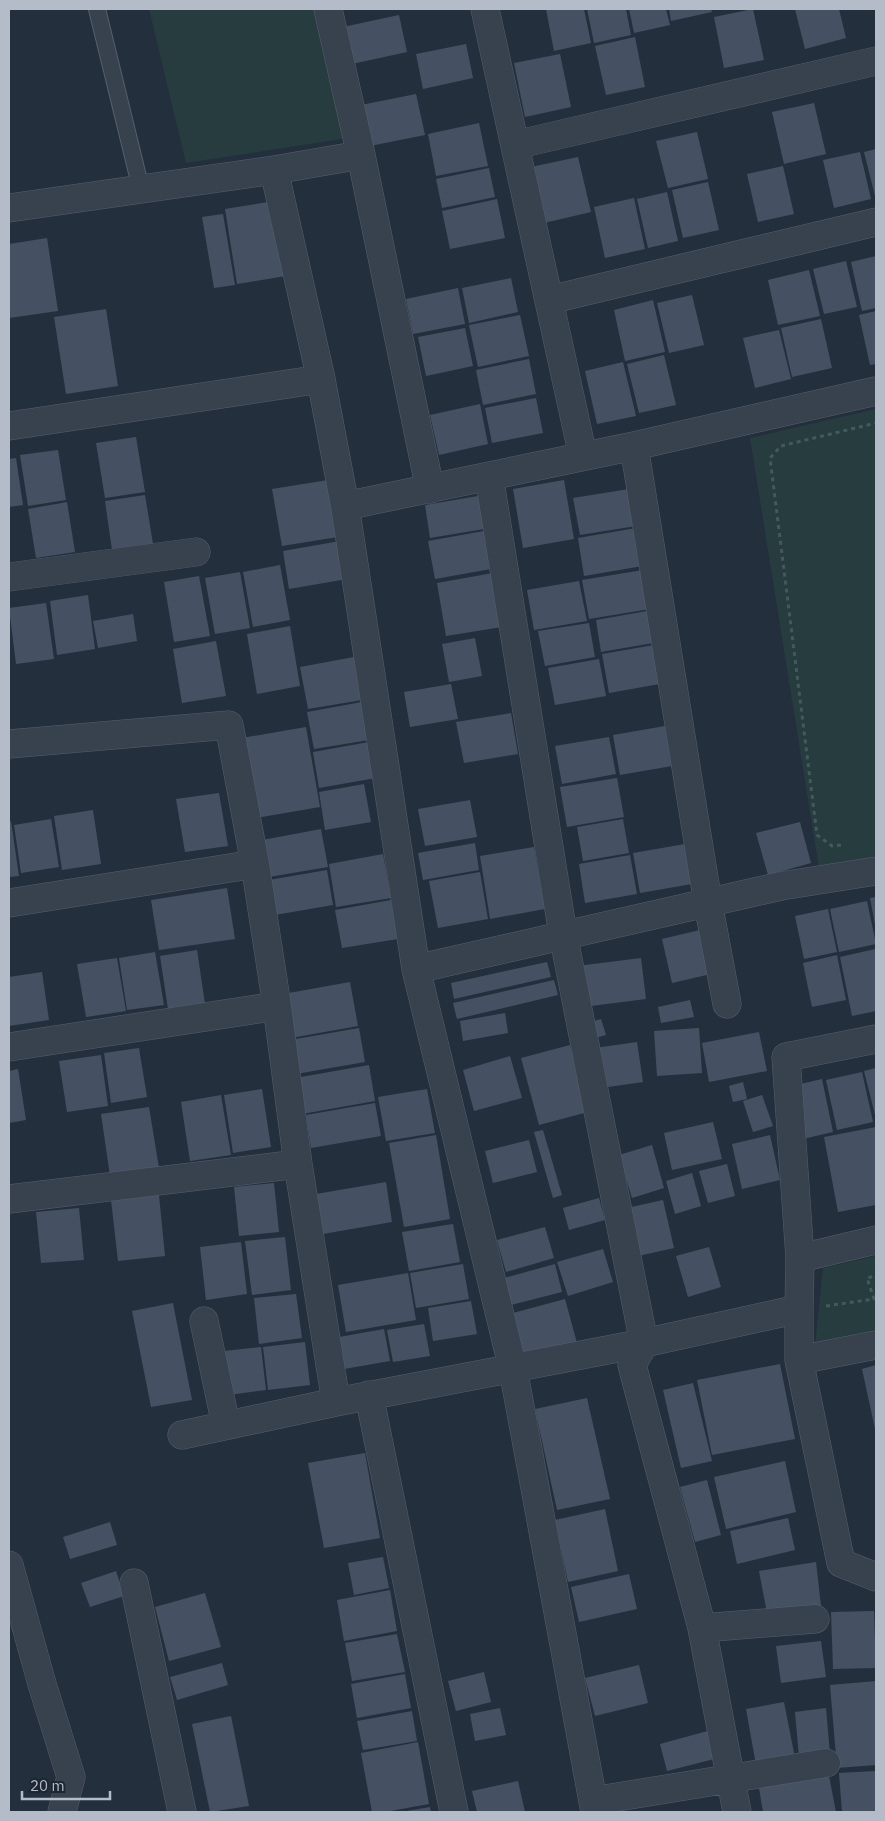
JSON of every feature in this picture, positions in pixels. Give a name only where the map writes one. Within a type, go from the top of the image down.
[{"type":"street","points":[[328,9],[361,155],[430,489]]},
{"type":"street","points":[[485,9],[583,456]]},
{"type":"street","points":[[515,145],[876,61]]},
{"type":"street","points":[[9,208],[274,170],[361,155]]},
{"type":"street","points":[[274,170],[320,379],[345,506],[416,969],[512,1369],[594,1807],[731,1779],[826,1763]]},
{"type":"street","points":[[549,300],[876,222]]},
{"type":"street","points":[[9,426],[320,379]]},
{"type":"street","points":[[345,506],[634,446],[876,391]]},
{"type":"street","points":[[634,446],[726,1004]]},
{"type":"street","points":[[489,476],[563,934],[644,1343],[632,1364],[702,1628],[737,1812]]},
{"type":"street","points":[[9,577],[196,552]]},
{"type":"street","points":[[10,739],[229,725],[255,864],[277,1006],[298,1164],[336,1402]]},
{"type":"street","points":[[9,904],[255,864]]},
{"type":"street","points":[[416,969],[563,934],[781,886],[876,871]]},
{"type":"street","points":[[9,1047],[277,1006]]},
{"type":"street","points":[[876,1039],[786,1057],[800,1258],[799,1360],[841,1563],[876,1584]]},
{"type":"street","points":[[9,1199],[298,1164]]},
{"type":"street","points":[[800,1258],[876,1240]]},
{"type":"street","points":[[182,1434],[370,1395],[644,1343],[799,1309]]},
{"type":"street","points":[[204,1321],[226,1425]]},
{"type":"street","points":[[799,1360],[876,1345]]},
{"type":"street","points":[[370,1395],[454,1812]]},
{"type":"street","points":[[9,1564],[42,1684],[71,1777],[62,1812]]},
{"type":"street","points":[[134,1583],[182,1812]]},
{"type":"street","points":[[702,1628],[815,1619]]},
{"type":"lane","points":[[97,9],[141,189]]},
{"type":"path","points":[[847,845],[832,846],[817,835],[770,458],[781,446],[876,423]]},
{"type":"path","points":[[799,1309],[874,1299],[867,1278],[876,1276]]},
{"type":"green space","points":[[149,9],[317,9],[348,138],[186,163]]},
{"type":"green space","points":[[876,409],[876,856],[819,868],[750,438]]},
{"type":"green space","points":[[876,1256],[876,1334],[815,1346],[823,1268]]},
{"type":"building","points":[[546,9],[584,9],[591,43],[554,51]]},
{"type":"building","points":[[587,9],[626,9],[631,35],[594,43]]},
{"type":"building","points":[[629,9],[666,9],[670,25],[634,33]]},
{"type":"building","points":[[669,9],[711,9],[712,12],[671,21]]},
{"type":"building","points":[[753,9],[764,60],[724,68],[714,17]]},
{"type":"building","points":[[795,9],[839,9],[846,38],[805,49]]},
{"type":"building","points":[[399,15],[407,52],[352,64],[343,27]]},
{"type":"building","points":[[635,37],[645,87],[606,95],[595,46]]},
{"type":"building","points":[[466,44],[473,78],[423,89],[416,54]]},
{"type":"building","points":[[560,54],[571,107],[525,117],[514,63]]},
{"type":"building","points":[[416,94],[425,135],[370,146],[361,105]]},
{"type":"building","points":[[814,103],[826,154],[784,164],[772,112]]},
{"type":"building","points":[[479,123],[488,166],[436,176],[428,134]]},
{"type":"building","points":[[697,132],[708,179],[668,188],[656,141]]},
{"type":"building","points":[[876,149],[876,200],[864,152]]},
{"type":"building","points":[[860,152],[871,199],[834,208],[823,160]]},
{"type":"building","points":[[578,157],[591,212],[544,223],[531,167]]},
{"type":"building","points":[[783,166],[794,214],[758,222],[747,174]]},
{"type":"building","points":[[489,168],[495,197],[442,208],[436,179]]},
{"type":"building","points":[[708,182],[719,230],[683,238],[672,190]]},
{"type":"building","points":[[667,192],[678,241],[648,248],[637,199]]},
{"type":"building","points":[[634,198],[645,249],[605,258],[594,207]]},
{"type":"building","points":[[497,199],[505,238],[450,249],[442,211]]},
{"type":"building","points":[[274,201],[286,276],[237,284],[225,209]]},
{"type":"building","points":[[223,214],[235,285],[214,288],[202,217]]},
{"type":"building","points":[[47,238],[58,311],[9,318],[9,244]]},
{"type":"building","points":[[876,256],[876,308],[862,311],[851,262]]},
{"type":"building","points":[[846,261],[857,307],[824,314],[813,269]]},
{"type":"building","points":[[809,270],[820,316],[778,325],[768,280]]},
{"type":"building","points":[[511,278],[518,312],[469,323],[462,288]]},
{"type":"building","points":[[458,288],[465,324],[413,334],[406,299]]},
{"type":"building","points":[[692,295],[704,345],[669,353],[657,303]]},
{"type":"building","points":[[653,300],[665,352],[625,361],[614,310]]},
{"type":"building","points":[[106,309],[118,386],[66,394],[54,317]]},
{"type":"building","points":[[876,311],[876,364],[870,365],[859,315]]},
{"type":"building","points":[[520,315],[529,356],[478,367],[469,325]]},
{"type":"building","points":[[821,319],[832,368],[792,377],[781,328]]},
{"type":"building","points":[[465,328],[473,366],[426,376],[418,337]]},
{"type":"building","points":[[779,330],[791,379],[755,388],[743,338]]},
{"type":"building","points":[[664,355],[676,405],[639,413],[627,364]]},
{"type":"building","points":[[529,359],[536,394],[483,405],[476,370]]},
{"type":"building","points":[[623,362],[636,416],[597,424],[585,371]]},
{"type":"building","points":[[536,398],[543,433],[492,443],[485,408]]},
{"type":"building","points":[[480,404],[488,444],[439,455],[430,415]]},
{"type":"building","points":[[136,437],[145,492],[105,498],[96,443]]},
{"type":"building","points":[[58,450],[66,500],[28,506],[20,455]]},
{"type":"building","points":[[16,458],[23,505],[9,507],[9,459]]},
{"type":"building","points":[[328,480],[338,537],[282,546],[272,489]]},
{"type":"building","points":[[564,480],[574,539],[523,548],[513,489]]},
{"type":"building","points":[[629,489],[636,526],[580,535],[573,498]]},
{"type":"building","points":[[145,495],[153,544],[112,550],[105,501]]},
{"type":"building","points":[[478,496],[484,529],[430,538],[425,505]]},
{"type":"building","points":[[67,502],[75,552],[36,558],[28,509]]},
{"type":"building","points":[[636,528],[643,566],[584,576],[578,538]]},
{"type":"building","points":[[484,531],[491,569],[435,579],[428,541]]},
{"type":"building","points":[[340,541],[347,579],[289,589],[283,551]]},
{"type":"building","points":[[280,565],[290,620],[253,627],[243,572]]},
{"type":"building","points":[[643,570],[650,609],[589,619],[582,580]]},
{"type":"building","points":[[240,572],[250,628],[215,634],[205,578]]},
{"type":"building","points":[[493,573],[502,627],[446,636],[437,583]]},
{"type":"building","points":[[199,576],[210,636],[174,642],[164,582]]},
{"type":"building","points":[[579,581],[587,621],[534,630],[527,590]]},
{"type":"building","points":[[88,595],[95,649],[57,655],[50,601]]},
{"type":"building","points":[[46,603],[54,659],[16,664],[9,608]]},
{"type":"building","points":[[647,611],[653,643],[601,652],[596,620]]},
{"type":"building","points":[[133,614],[137,641],[98,648],[93,621]]},
{"type":"building","points":[[589,623],[595,657],[545,666],[538,631]]},
{"type":"building","points":[[290,626],[300,686],[257,694],[247,634]]},
{"type":"building","points":[[475,638],[482,676],[449,682],[442,644]]},
{"type":"building","points":[[216,641],[226,696],[182,703],[173,649]]},
{"type":"building","points":[[654,645],[660,684],[609,693],[602,654]]},
{"type":"building","points":[[354,657],[362,700],[308,709],[300,667]]},
{"type":"building","points":[[599,659],[606,696],[555,705],[548,668]]},
{"type":"building","points":[[451,684],[458,719],[410,727],[404,692]]},
{"type":"building","points":[[362,702],[369,740],[314,749],[307,712]]},
{"type":"building","points":[[511,713],[518,754],[464,763],[456,722]]},
{"type":"building","points":[[665,726],[672,766],[620,775],[613,735]]},
{"type":"building","points":[[306,727],[320,807],[256,818],[242,738]]},
{"type":"building","points":[[609,737],[616,774],[562,784],[555,746]]},
{"type":"building","points":[[369,742],[376,778],[319,788],[313,752]]},
{"type":"building","points":[[617,778],[624,817],[567,827],[560,787]]},
{"type":"building","points":[[364,784],[371,822],[325,830],[319,792]]},
{"type":"building","points":[[219,793],[228,846],[185,852],[176,799]]},
{"type":"building","points":[[470,800],[477,837],[425,846],[418,809]]},
{"type":"building","points":[[93,810],[101,864],[62,870],[54,816]]},
{"type":"building","points":[[51,819],[59,867],[21,873],[14,825]]},
{"type":"building","points":[[623,819],[629,853],[583,861],[577,827]]},
{"type":"building","points":[[11,821],[19,876],[9,877],[9,822]]},
{"type":"building","points":[[800,822],[811,863],[768,875],[756,833]]},
{"type":"building","points":[[321,829],[328,867],[263,878],[257,841]]},
{"type":"building","points":[[475,843],[479,870],[423,880],[418,853]]},
{"type":"building","points":[[685,844],[692,884],[640,893],[633,853]]},
{"type":"building","points":[[534,847],[545,909],[490,919],[480,856]]},
{"type":"building","points":[[383,854],[391,898],[336,907],[329,864]]},
{"type":"building","points":[[630,855],[637,894],[585,903],[579,864]]},
{"type":"building","points":[[327,870],[333,905],[269,916],[263,881]]},
{"type":"building","points":[[480,872],[488,919],[438,928],[429,881]]},
{"type":"building","points":[[227,888],[235,939],[159,950],[151,900]]},
{"type":"building","points":[[876,897],[876,925],[875,925],[870,898]]},
{"type":"building","points":[[391,900],[398,939],[342,948],[335,910]]},
{"type":"building","points":[[867,901],[876,944],[839,952],[830,909]]},
{"type":"building","points":[[828,909],[837,952],[804,959],[795,916]]},
{"type":"building","points":[[700,930],[711,974],[672,983],[662,939]]},
{"type":"building","points":[[875,949],[876,1011],[852,1016],[840,957]]},
{"type":"building","points":[[197,950],[205,1004],[168,1009],[160,956]]},
{"type":"building","points":[[155,952],[164,1005],[127,1010],[119,958]]},
{"type":"building","points":[[837,955],[846,1000],[812,1007],[803,963]]},
{"type":"building","points":[[117,958],[126,1011],[86,1017],[77,964]]},
{"type":"building","points":[[641,958],[646,999],[583,1007],[577,966]]},
{"type":"building","points":[[547,962],[551,977],[454,999],[451,983]]},
{"type":"building","points":[[42,972],[49,1020],[9,1026],[9,977]]},
{"type":"building","points":[[554,980],[558,995],[457,1019],[453,1003]]},
{"type":"building","points":[[350,982],[358,1026],[291,1038],[283,994]]},
{"type":"building","points":[[690,1000],[694,1017],[661,1023],[658,1007]]},
{"type":"building","points":[[505,1013],[508,1033],[463,1041],[460,1021]]},
{"type":"building","points":[[601,1019],[606,1035],[592,1039],[587,1023]]},
{"type":"building","points":[[359,1028],[365,1062],[296,1074],[290,1040]]},
{"type":"building","points":[[699,1028],[702,1073],[657,1076],[654,1031]]},
{"type":"building","points":[[759,1032],[767,1071],[709,1082],[702,1043]]},
{"type":"building","points":[[637,1042],[643,1082],[601,1088],[595,1048]]},
{"type":"building","points":[[570,1045],[588,1112],[539,1125],[521,1058]]},
{"type":"building","points":[[139,1048],[147,1097],[111,1103],[104,1053]]},
{"type":"building","points":[[101,1055],[108,1106],[67,1112],[59,1061]]},
{"type":"building","points":[[510,1056],[522,1098],[474,1111],[463,1070]]},
{"type":"building","points":[[369,1065],[375,1101],[302,1114],[295,1078]]},
{"type":"building","points":[[876,1068],[876,1119],[864,1071]]},
{"type":"building","points":[[18,1069],[26,1120],[9,1123],[9,1071]]},
{"type":"building","points":[[862,1072],[873,1122],[837,1130],[826,1080]]},
{"type":"building","points":[[822,1079],[833,1132],[803,1139],[792,1086]]},
{"type":"building","points":[[743,1082],[747,1099],[733,1102],[729,1086]]},
{"type":"building","points":[[262,1089],[271,1147],[233,1153],[224,1095]]},
{"type":"building","points":[[427,1089],[435,1133],[386,1141],[378,1097]]},
{"type":"building","points":[[221,1095],[231,1155],[190,1161],[181,1102]]},
{"type":"building","points":[[762,1095],[773,1126],[753,1132],[743,1101]]},
{"type":"building","points":[[375,1103],[381,1136],[311,1148],[306,1115]]},
{"type":"building","points":[[149,1107],[159,1168],[110,1176],[101,1114]]},
{"type":"building","points":[[713,1122],[722,1159],[672,1170],[664,1133]]},
{"type":"building","points":[[876,1127],[876,1205],[838,1212],[824,1137]]},
{"type":"building","points":[[543,1130],[562,1195],[553,1198],[534,1132]]},
{"type":"building","points":[[436,1135],[450,1219],[404,1227],[389,1143]]},
{"type":"building","points":[[770,1135],[780,1180],[742,1189],[732,1144]]},
{"type":"building","points":[[529,1140],[537,1172],[493,1183],[485,1151]]},
{"type":"building","points":[[652,1145],[664,1188],[632,1198],[619,1155]]},
{"type":"building","points":[[727,1164],[735,1196],[708,1203],[699,1171]]},
{"type":"building","points":[[692,1173],[701,1206],[675,1214],[666,1181]]},
{"type":"building","points":[[386,1182],[392,1222],[323,1234],[316,1194]]},
{"type":"building","points":[[274,1183],[279,1232],[239,1236],[234,1187]]},
{"type":"building","points":[[159,1195],[165,1256],[118,1261],[111,1200]]},
{"type":"building","points":[[599,1198],[605,1220],[569,1230],[563,1208]]},
{"type":"building","points":[[663,1200],[674,1248],[638,1256],[627,1208]]},
{"type":"building","points":[[79,1208],[84,1260],[41,1263],[36,1212]]},
{"type":"building","points":[[453,1224],[460,1262],[409,1271],[402,1232]]},
{"type":"building","points":[[545,1227],[554,1258],[506,1272],[497,1240]]},
{"type":"building","points":[[285,1237],[291,1290],[252,1295],[245,1241]]},
{"type":"building","points":[[241,1242],[247,1294],[206,1300],[200,1247]]},
{"type":"building","points":[[709,1247],[721,1287],[688,1297],[676,1256]]},
{"type":"building","points":[[603,1249],[613,1282],[568,1296],[557,1262]]},
{"type":"building","points":[[463,1264],[469,1299],[416,1308],[410,1273]]},
{"type":"building","points":[[555,1264],[562,1292],[511,1305],[504,1278]]},
{"type":"building","points":[[408,1273],[416,1320],[346,1332],[338,1285]]},
{"type":"building","points":[[296,1294],[302,1338],[259,1344],[254,1298]]},
{"type":"building","points":[[565,1299],[577,1343],[524,1357],[513,1313]]},
{"type":"building","points":[[471,1301],[477,1334],[433,1341],[428,1308]]},
{"type":"building","points":[[173,1303],[192,1400],[151,1407],[132,1311]]},
{"type":"building","points":[[424,1324],[430,1356],[393,1362],[387,1330]]},
{"type":"building","points":[[384,1329],[390,1361],[344,1369],[339,1337]]},
{"type":"building","points":[[305,1342],[310,1385],[268,1390],[263,1347]]},
{"type":"building","points":[[261,1347],[266,1390],[229,1395],[224,1351]]},
{"type":"building","points":[[780,1364],[795,1439],[712,1455],[697,1380]]},
{"type":"building","points":[[876,1365],[876,1429],[875,1429],[862,1369]]},
{"type":"building","points":[[693,1383],[712,1461],[681,1468],[663,1390]]},
{"type":"building","points":[[587,1398],[610,1499],[557,1510],[535,1409]]},
{"type":"building","points":[[365,1453],[380,1538],[324,1548],[308,1463]]},
{"type":"building","points":[[785,1461],[796,1512],[726,1529],[714,1477]]},
{"type":"building","points":[[707,1480],[721,1535],[695,1542],[680,1487]]},
{"type":"building","points":[[605,1509],[618,1571],[568,1582],[555,1520]]},
{"type":"building","points":[[788,1518],[795,1550],[737,1564],[730,1531]]},
{"type":"building","points":[[110,1522],[117,1545],[70,1559],[63,1537]]},
{"type":"building","points":[[383,1557],[389,1588],[354,1595],[348,1563]]},
{"type":"building","points":[[816,1562],[821,1606],[767,1613],[759,1571]]},
{"type":"building","points":[[116,1571],[124,1596],[90,1607],[81,1583]]},
{"type":"building","points":[[629,1574],[637,1609],[579,1622],[571,1587]]},
{"type":"building","points":[[390,1590],[397,1631],[344,1641],[337,1600]]},
{"type":"building","points":[[205,1593],[221,1647],[169,1661],[155,1607]]},
{"type":"building","points":[[874,1611],[876,1668],[833,1669],[831,1612]]},
{"type":"building","points":[[397,1634],[405,1672],[352,1681],[345,1643]]},
{"type":"building","points":[[821,1641],[826,1677],[781,1683],[776,1646]]},
{"type":"building","points":[[222,1663],[228,1685],[177,1700],[170,1677]]},
{"type":"building","points":[[639,1665],[648,1703],[595,1716],[585,1678]]},
{"type":"building","points":[[484,1672],[491,1702],[456,1711],[448,1681]]},
{"type":"building","points":[[405,1674],[411,1708],[357,1718],[351,1684]]},
{"type":"building","points":[[876,1681],[876,1765],[837,1768],[830,1685]]},
{"type":"building","points":[[784,1702],[795,1758],[756,1765],[746,1709]]},
{"type":"building","points":[[500,1708],[506,1735],[475,1741],[470,1714]]},
{"type":"building","points":[[826,1708],[830,1754],[799,1757],[795,1712]]},
{"type":"building","points":[[412,1711],[417,1741],[363,1750],[357,1721]]},
{"type":"building","points":[[231,1716],[249,1806],[210,1812],[192,1724]]},
{"type":"building","points":[[715,1729],[722,1757],[667,1771],[660,1744]]},
{"type":"building","points":[[418,1742],[429,1804],[385,1812],[372,1812],[361,1753]]},
{"type":"building","points":[[875,1771],[876,1812],[842,1812],[839,1773]]},
{"type":"building","points":[[829,1776],[836,1812],[763,1812],[759,1788]]},
{"type":"building","points":[[518,1781],[525,1812],[477,1812],[472,1791]]},
{"type":"building","points":[[430,1807],[431,1812],[407,1812],[407,1811]]}]
